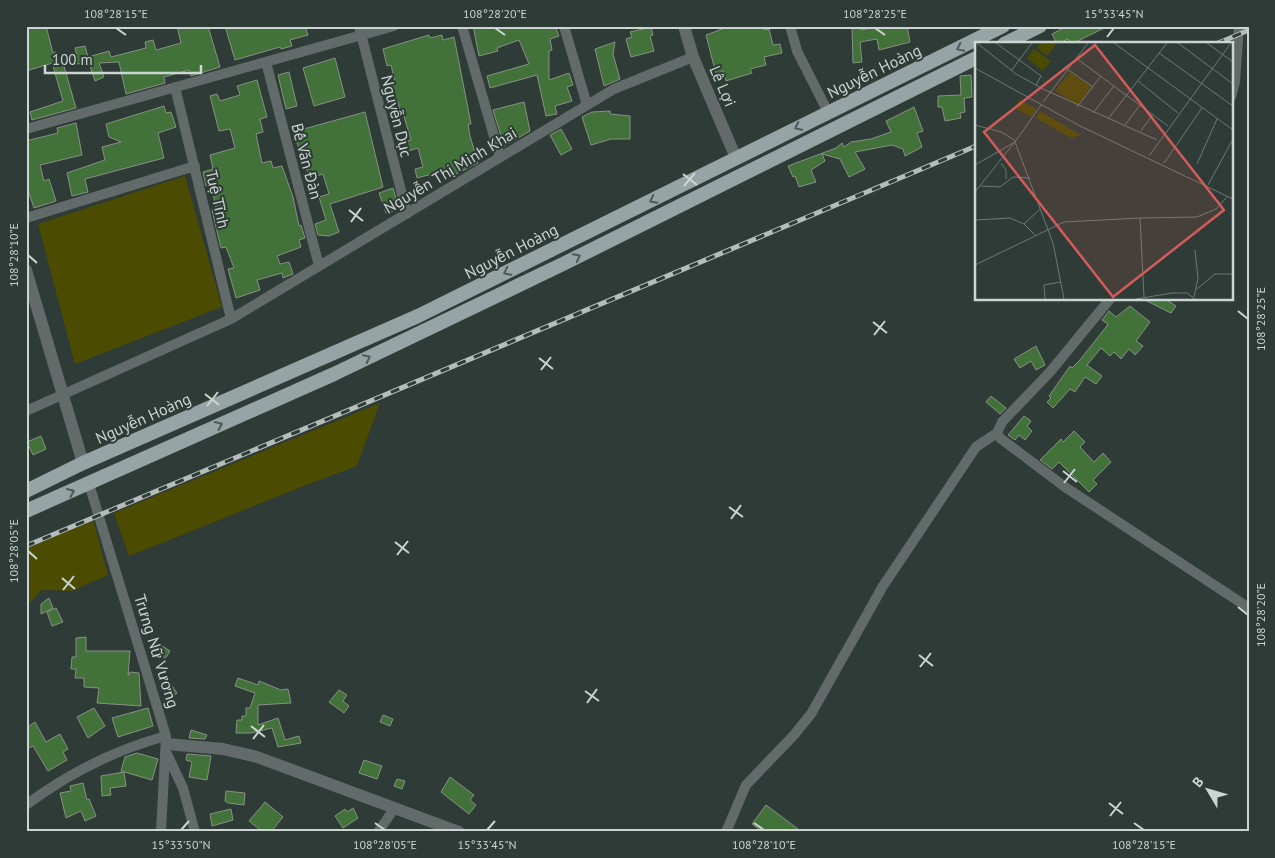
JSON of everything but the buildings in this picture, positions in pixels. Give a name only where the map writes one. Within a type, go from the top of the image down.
[{"type":"highway","name":"Nguyễn Hoàng","points":[[992,38],[1003,26]]},
{"type":"highway","points":[[1008,42],[1040,26]]},
{"type":"highway","name":"Nguyễn Hoàng","points":[[26,490],[83,463],[418,316],[828,112],[975,46]]},
{"type":"highway","name":"Nguyễn Hoàng","points":[[26,512],[334,374],[565,263],[975,58]]},
{"type":"highway","points":[[83,463],[89,484]]},
{"type":"street","points":[[26,129],[266,62],[360,31],[394,26]]},
{"type":"street","points":[[462,26],[500,157]]},
{"type":"street","points":[[564,26],[586,105]]},
{"type":"street","name":"Lê Lợi","points":[[684,26],[693,57],[736,158]]},
{"type":"street","points":[[790,26],[797,51],[828,112]]},
{"type":"street","points":[[1232,93],[1235,82],[1239,26]]},
{"type":"street","name":"Nguyễn Dục","points":[[360,31],[406,214]]},
{"type":"street","name":"Nguyễn Thị Minh Khai","points":[[26,411],[231,319],[614,89],[693,57]]},
{"type":"street","name":"Bế Văn Đàn","points":[[266,62],[320,266]]},
{"type":"street","name":"Tuệ Tĩnh","points":[[175,88],[231,319]]},
{"type":"street","points":[[26,218],[195,166]]},
{"type":"street","points":[[26,270],[83,463]]},
{"type":"street","points":[[726,832],[746,785],[794,735],[811,714],[883,586],[976,447],[997,433],[1002,422],[1050,372],[1109,300]]},
{"type":"street","points":[[997,433],[1000,438],[1065,487],[1249,608]]},
{"type":"street","name":"Trưng Nữ Vương","points":[[89,484],[166,745],[161,832]]},
{"type":"street","points":[[26,805],[74,773],[129,747],[166,745],[223,749],[257,757],[459,832]]},
{"type":"street","points":[[166,745],[183,788],[195,832]]},
{"type":"street","points":[[378,832],[394,809]]},
{"type":"shaded area","points":[[185,176],[222,307],[75,364],[38,224]]},
{"type":"shaded area","points":[[380,403],[357,466],[129,556],[114,513]]},
{"type":"shaded area","points":[[93,520],[108,575],[72,591],[42,590],[26,607],[26,549]]},
{"type":"railway","points":[[1221,42],[1249,30]]},
{"type":"railway","points":[[26,546],[975,146]]}]
